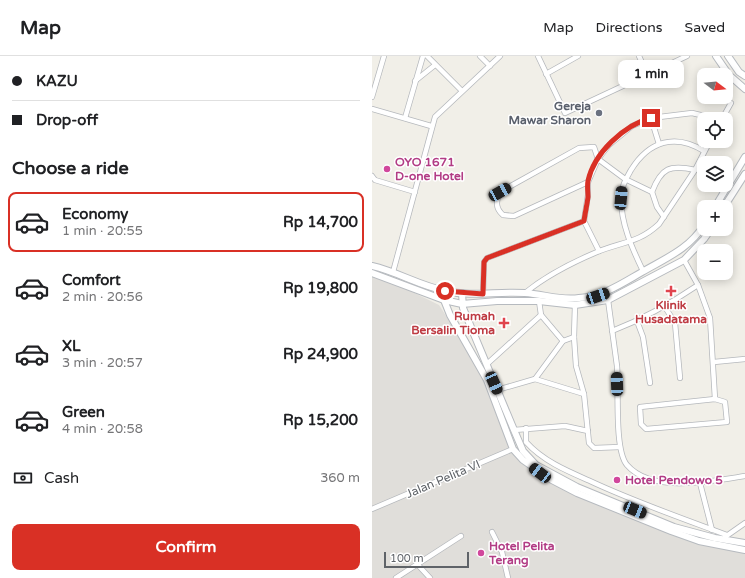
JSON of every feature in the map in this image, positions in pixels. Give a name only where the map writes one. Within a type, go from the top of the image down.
[{"type":"main road","points":[[716,56],[729,75],[745,90]]},
{"type":"main road","points":[[728,56],[739,72],[745,76]]},
{"type":"main road","points":[[719,200],[745,157]]},
{"type":"main road","points":[[728,200],[745,174]]},
{"type":"main road","points":[[372,266],[393,272],[425,286],[445,291],[483,294],[525,293],[577,299],[598,296],[608,292],[675,254],[688,245],[697,234]]},
{"type":"main road","points":[[372,273],[444,300],[462,304],[497,301],[539,301],[575,305],[608,300],[684,260],[706,236]]},
{"type":"main road","points":[[445,291],[444,300],[450,315],[487,380],[514,448],[523,460],[540,473],[577,493],[699,541],[745,550]]},
{"type":"main road","points":[[462,293],[462,304],[514,430],[529,458],[536,465],[577,486],[674,527],[715,538],[725,537],[745,543]]},
{"type":"street","points":[[372,97],[384,56]]},
{"type":"street","points":[[405,118],[423,56]]},
{"type":"street","points":[[426,56],[461,90]]},
{"type":"street","points":[[480,56],[490,66]]},
{"type":"street","points":[[393,272],[416,192],[435,117],[461,90],[500,56]]},
{"type":"street","points":[[538,56],[565,113],[648,76],[687,56]]},
{"type":"street","points":[[546,74],[578,56]]},
{"type":"street","points":[[639,56],[648,76]]},
{"type":"street","points":[[415,81],[435,65]]},
{"type":"street","points":[[372,109],[432,126]]},
{"type":"street","points":[[599,251],[584,221],[588,195],[588,182],[598,159],[621,133],[641,121],[651,118],[692,113],[697,114]]},
{"type":"street","points":[[651,118],[659,144]]},
{"type":"street","points":[[643,271],[630,242],[623,214],[621,198],[625,180],[637,161],[659,144],[674,141],[690,143],[704,151]]},
{"type":"street","points":[[588,182],[514,216],[503,215],[499,212],[496,204],[500,192],[579,148],[594,147],[598,159],[625,180],[652,192]]},
{"type":"street","points":[[525,293],[549,274],[599,251],[630,242],[652,231],[664,217],[695,170],[706,148]]},
{"type":"street","points":[[664,217],[656,207],[652,192],[656,180],[663,172],[670,168],[684,167],[695,170]]},
{"type":"street","points":[[372,176],[375,180],[416,192]]},
{"type":"street","points":[[483,294],[484,262],[487,258],[584,221]]},
{"type":"street","points":[[684,260],[698,285],[710,318],[714,362],[715,399]]},
{"type":"street","points":[[612,331],[637,321],[664,307],[698,285]]},
{"type":"street","points":[[608,300],[617,368],[620,447],[624,461],[628,467],[638,474],[672,483],[700,483],[745,476]]},
{"type":"street","points":[[539,301],[541,315],[563,341]]},
{"type":"street","points":[[575,305],[574,337],[576,366],[584,394],[589,443],[594,448],[620,447]]},
{"type":"street","points":[[664,307],[676,323],[680,378]]},
{"type":"street","points":[[487,364],[541,315]]},
{"type":"street","points":[[637,321],[643,337],[650,383]]},
{"type":"street","points":[[535,379],[563,341],[574,337]]},
{"type":"street","points":[[714,362],[745,359]]},
{"type":"street","points":[[497,390],[535,379],[584,394]]},
{"type":"street","points":[[715,399],[724,401],[725,403],[728,421],[725,423],[646,429],[641,424],[640,407],[715,399]]},
{"type":"street","points":[[514,430],[565,426],[588,431]]},
{"type":"street","points":[[526,428],[526,442],[552,463],[622,496],[712,530],[725,537],[745,523]]},
{"type":"street","name":"Jalan Pelita VI","points":[[372,509],[514,448]]},
{"type":"street","points":[[700,483],[712,530]]},
{"type":"street","points":[[492,532],[502,552],[508,578]]},
{"type":"street","points":[[396,578],[461,536]]},
{"type":"street","points":[[418,565],[430,578]]},
{"type":"shaded area","points":[[372,276],[382,277],[439,305],[487,379],[513,451],[585,492],[686,530],[745,545],[745,578],[372,578]]},
{"type":"place","name":"Gereja Mawar Sharon","points":[[599,113]]},
{"type":"place","name":"OYO 1671 D-one Hotel","points":[[387,169]]},
{"type":"place","name":"Klinik Husadatama","points":[[671,291]]},
{"type":"place","name":"Rumah Bersalin Tioma","points":[[504,323]]},
{"type":"place","name":"Hotel Pendowo 5","points":[[617,480]]},
{"type":"place","name":"Hotel Pelita Terang","points":[[481,553]]},
{"type":"route","points":[[445,291],[483,294],[484,262],[487,258],[584,221],[588,195],[588,182],[598,159],[621,133],[641,121],[651,118]]}]
